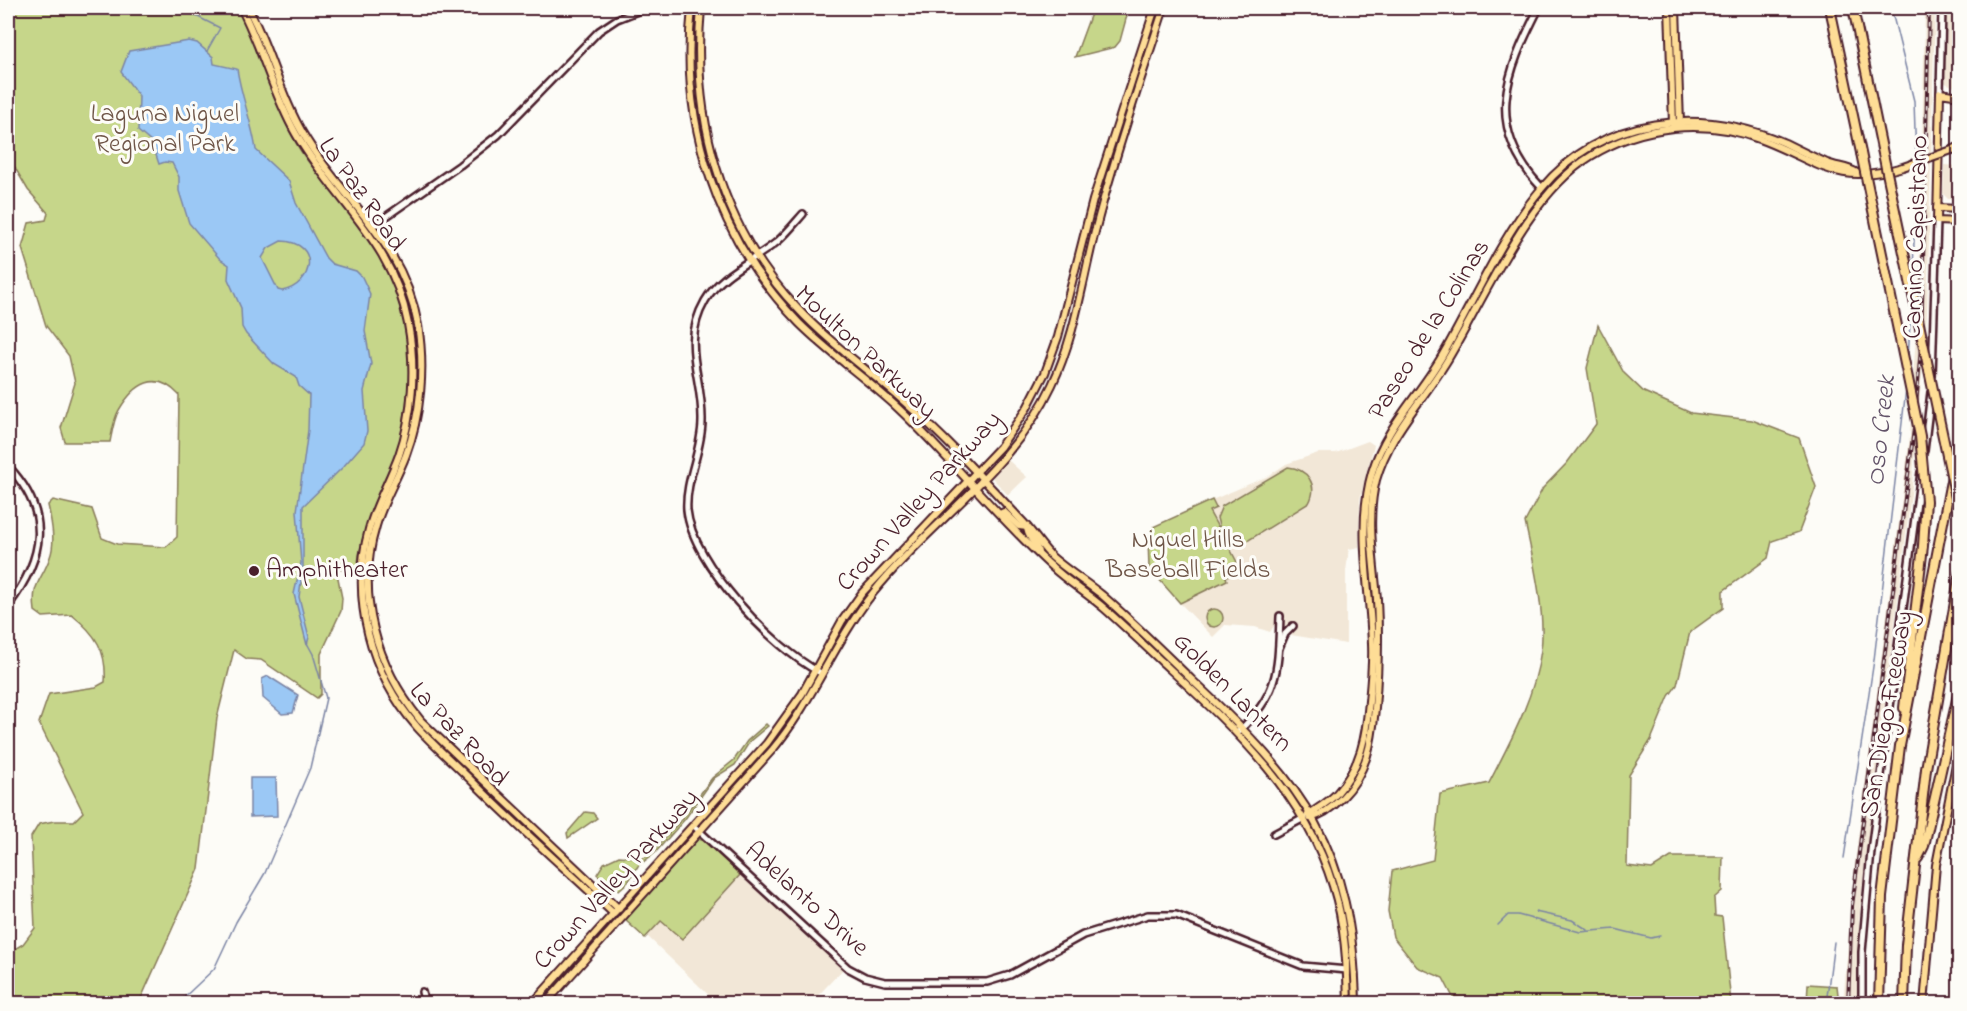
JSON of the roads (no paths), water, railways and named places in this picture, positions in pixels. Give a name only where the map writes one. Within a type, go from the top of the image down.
[{"type":"highway","points":[[1830,8],[1920,436],[1926,501],[1902,738]]},
{"type":"highway","points":[[1853,8],[1959,517]]},
{"type":"highway","name":"San Diego Freeway","points":[[1879,1004],[1882,897],[1902,738],[1959,434]]},
{"type":"highway","name":"San Diego Freeway","points":[[1904,1004],[1906,945],[1926,769],[1959,573]]},
{"type":"highway","points":[[1914,864],[1924,846],[1959,686]]},
{"type":"main road","points":[[245,8],[258,33],[262,35],[268,70]]},
{"type":"main road","name":"La Paz Road","points":[[245,8],[294,132],[384,256],[406,312],[412,369],[403,441],[373,517],[364,553],[362,595],[367,636],[391,692],[418,728],[621,916]]},
{"type":"main road","name":"Moulton Parkway","points":[[692,8],[689,75],[699,139],[719,203],[751,261],[775,297],[801,325],[896,407],[967,480]]},
{"type":"main road","name":"Moulton Parkway","points":[[701,8],[698,63],[700,96],[707,137],[726,198],[758,256],[796,307],[837,346],[910,406],[974,472]]},
{"type":"main road","name":"Crown Valley Parkway","points":[[532,1004],[777,731],[842,621],[862,592],[1000,447],[1016,425],[1045,373],[1058,337],[1093,200],[1155,8]]},
{"type":"main road","name":"Crown Valley Parkway","points":[[545,1004],[792,726],[848,628],[871,596],[1028,428],[1053,382],[1064,351],[1101,208],[1164,8]]},
{"type":"main road","points":[[1669,8],[1677,124]]},
{"type":"main road","points":[[1676,8],[1677,124]]},
{"type":"main road","name":"La Paz Road","points":[[262,35],[284,97],[301,131],[324,165],[374,225],[399,267],[410,295],[418,326],[421,370],[413,432],[380,514],[370,552],[368,588],[375,637],[395,685],[421,721],[614,910]]},
{"type":"main road","points":[[1121,116],[1125,114],[1130,100],[1135,99],[1132,91],[1143,54],[1141,50]]},
{"type":"main road","points":[[1940,93],[1959,96]]},
{"type":"main road","name":"Camino Capistrano","points":[[1937,221],[1940,93]]},
{"type":"main road","name":"Paseo de la Colinas","points":[[1352,780],[1364,747],[1372,672],[1365,520],[1372,471],[1388,435],[1437,366],[1493,265],[1542,188],[1573,160],[1598,144],[1630,130],[1677,124],[1731,124],[1787,144],[1857,174]]},
{"type":"main road","name":"Paseo de la Colinas","points":[[1304,818],[1311,816],[1352,780],[1371,748],[1378,671],[1371,516],[1380,469],[1399,429],[1443,367],[1542,199],[1557,182],[1590,156],[1608,146],[1677,124],[1730,130],[1761,140],[1820,168],[1850,176],[1903,167],[1959,146]]},
{"type":"main road","points":[[1761,140],[1787,144]]},
{"type":"main road","points":[[1542,199],[1542,188],[1557,182]]},
{"type":"main road","points":[[338,192],[345,196],[366,221],[374,225],[384,256]]},
{"type":"main road","points":[[1937,208],[1959,209]]},
{"type":"main road","points":[[1937,221],[1959,222]]},
{"type":"main road","name":"Golden Lantern","points":[[974,472],[1027,527],[1049,554],[1130,621],[1243,727],[1279,767],[1311,816],[1340,879],[1352,936],[1356,1004]]},
{"type":"main road","name":"Golden Lantern","points":[[967,480],[1038,553],[1067,580],[1100,604],[1237,733],[1270,769],[1304,818],[1334,887],[1342,923],[1348,1004]]},
{"type":"main road","points":[[1000,514],[1004,512],[1019,526],[1027,527],[1029,536],[1038,547],[1038,553]]},
{"type":"main road","points":[[1088,585],[1099,599],[1100,604],[1107,604],[1126,621],[1130,621]]},
{"type":"main road","points":[[367,636],[375,637]]},
{"type":"main road","points":[[1923,1004],[1936,865],[1959,744]]},
{"type":"main road","points":[[1352,936],[1352,963],[1347,970],[1351,973],[1356,1004]]},
{"type":"street","points":[[374,225],[460,165],[498,135],[593,35],[617,19],[645,8]]},
{"type":"street","points":[[1539,8],[1518,50],[1507,81],[1506,104],[1511,139],[1517,154],[1542,188]]},
{"type":"street","name":"Camino Capistrano","points":[[1940,93],[1942,8]]},
{"type":"street","points":[[803,214],[779,240],[713,289],[701,310],[695,330],[693,359],[702,420],[687,500],[689,523],[700,552],[755,622],[792,655],[822,674]]},
{"type":"street","name":"Camino Capistrano","points":[[1862,1004],[1862,952],[1871,851],[1930,405],[1937,221]]},
{"type":"street","points":[[8,466],[19,478],[32,501],[39,532],[35,561],[29,576],[8,606]]},
{"type":"street","points":[[1237,733],[1266,702],[1271,691],[1279,650],[1280,616]]},
{"type":"street","points":[[1279,650],[1285,634],[1293,626]]},
{"type":"street","name":"Paseo de la Colinas","points":[[1274,834],[1304,818]]},
{"type":"street","name":"Adelanto Drive","points":[[693,825],[848,968],[875,981],[987,982],[1010,975],[1083,935],[1158,914],[1176,915],[1303,966],[1347,970]]},
{"type":"street","points":[[422,993],[425,1004]]},
{"type":"water","points":[[189,41],[197,43],[213,57],[214,64],[237,69],[256,150],[289,181],[296,203],[326,258],[332,264],[356,271],[362,277],[370,294],[365,331],[371,364],[364,391],[367,431],[364,443],[303,506],[303,567],[299,597],[309,637],[307,645],[294,594],[301,563],[297,511],[308,430],[309,395],[299,386],[296,377],[274,364],[246,334],[242,327],[241,308],[228,279],[229,265],[220,259],[189,223],[179,191],[179,177],[172,163],[159,164],[152,143],[138,131],[139,96],[121,72],[129,51]],"holes":[[[281,241],[294,243],[303,248],[307,256],[306,273],[293,287],[278,290],[262,258],[268,248]]]},
{"type":"water","points":[[268,676],[298,695],[293,713],[282,714],[263,698],[262,679]]},
{"type":"water","points":[[250,778],[276,778],[277,816],[250,817]]},
{"type":"waterway","points":[[180,8],[220,28],[207,51]]},
{"type":"waterway","name":"Oso Creek","points":[[1891,8],[1914,101],[1916,160]]},
{"type":"waterway","name":"Oso Creek","points":[[1913,277],[1916,165]]},
{"type":"waterway","name":"Oso Creek","points":[[1908,361],[1911,302]]},
{"type":"waterway","name":"Oso Creek","points":[[1844,858],[1874,660],[1906,389]]},
{"type":"waterway","points":[[177,1004],[214,969],[236,922],[265,873],[310,768],[326,698],[313,654],[307,643]]},
{"type":"waterway","points":[[1535,912],[1572,920],[1588,930]]},
{"type":"waterway","points":[[1498,925],[1508,915],[1518,915],[1580,932],[1615,929],[1651,938],[1660,936]]},
{"type":"waterway","name":"Oso Creek","points":[[1826,1004],[1834,942]]},
{"type":"railway","points":[[1848,1004],[1852,906],[1914,429],[1921,347],[1929,8]]},
{"type":"place","name":"Amphitheater","points":[[254,571]]},
{"type":"park label","name":"Laguna Niguel Regional Park","points":[[165,130]]},
{"type":"park label","name":"Niguel Hills Baseball Fields","points":[[1188,556]]}]
